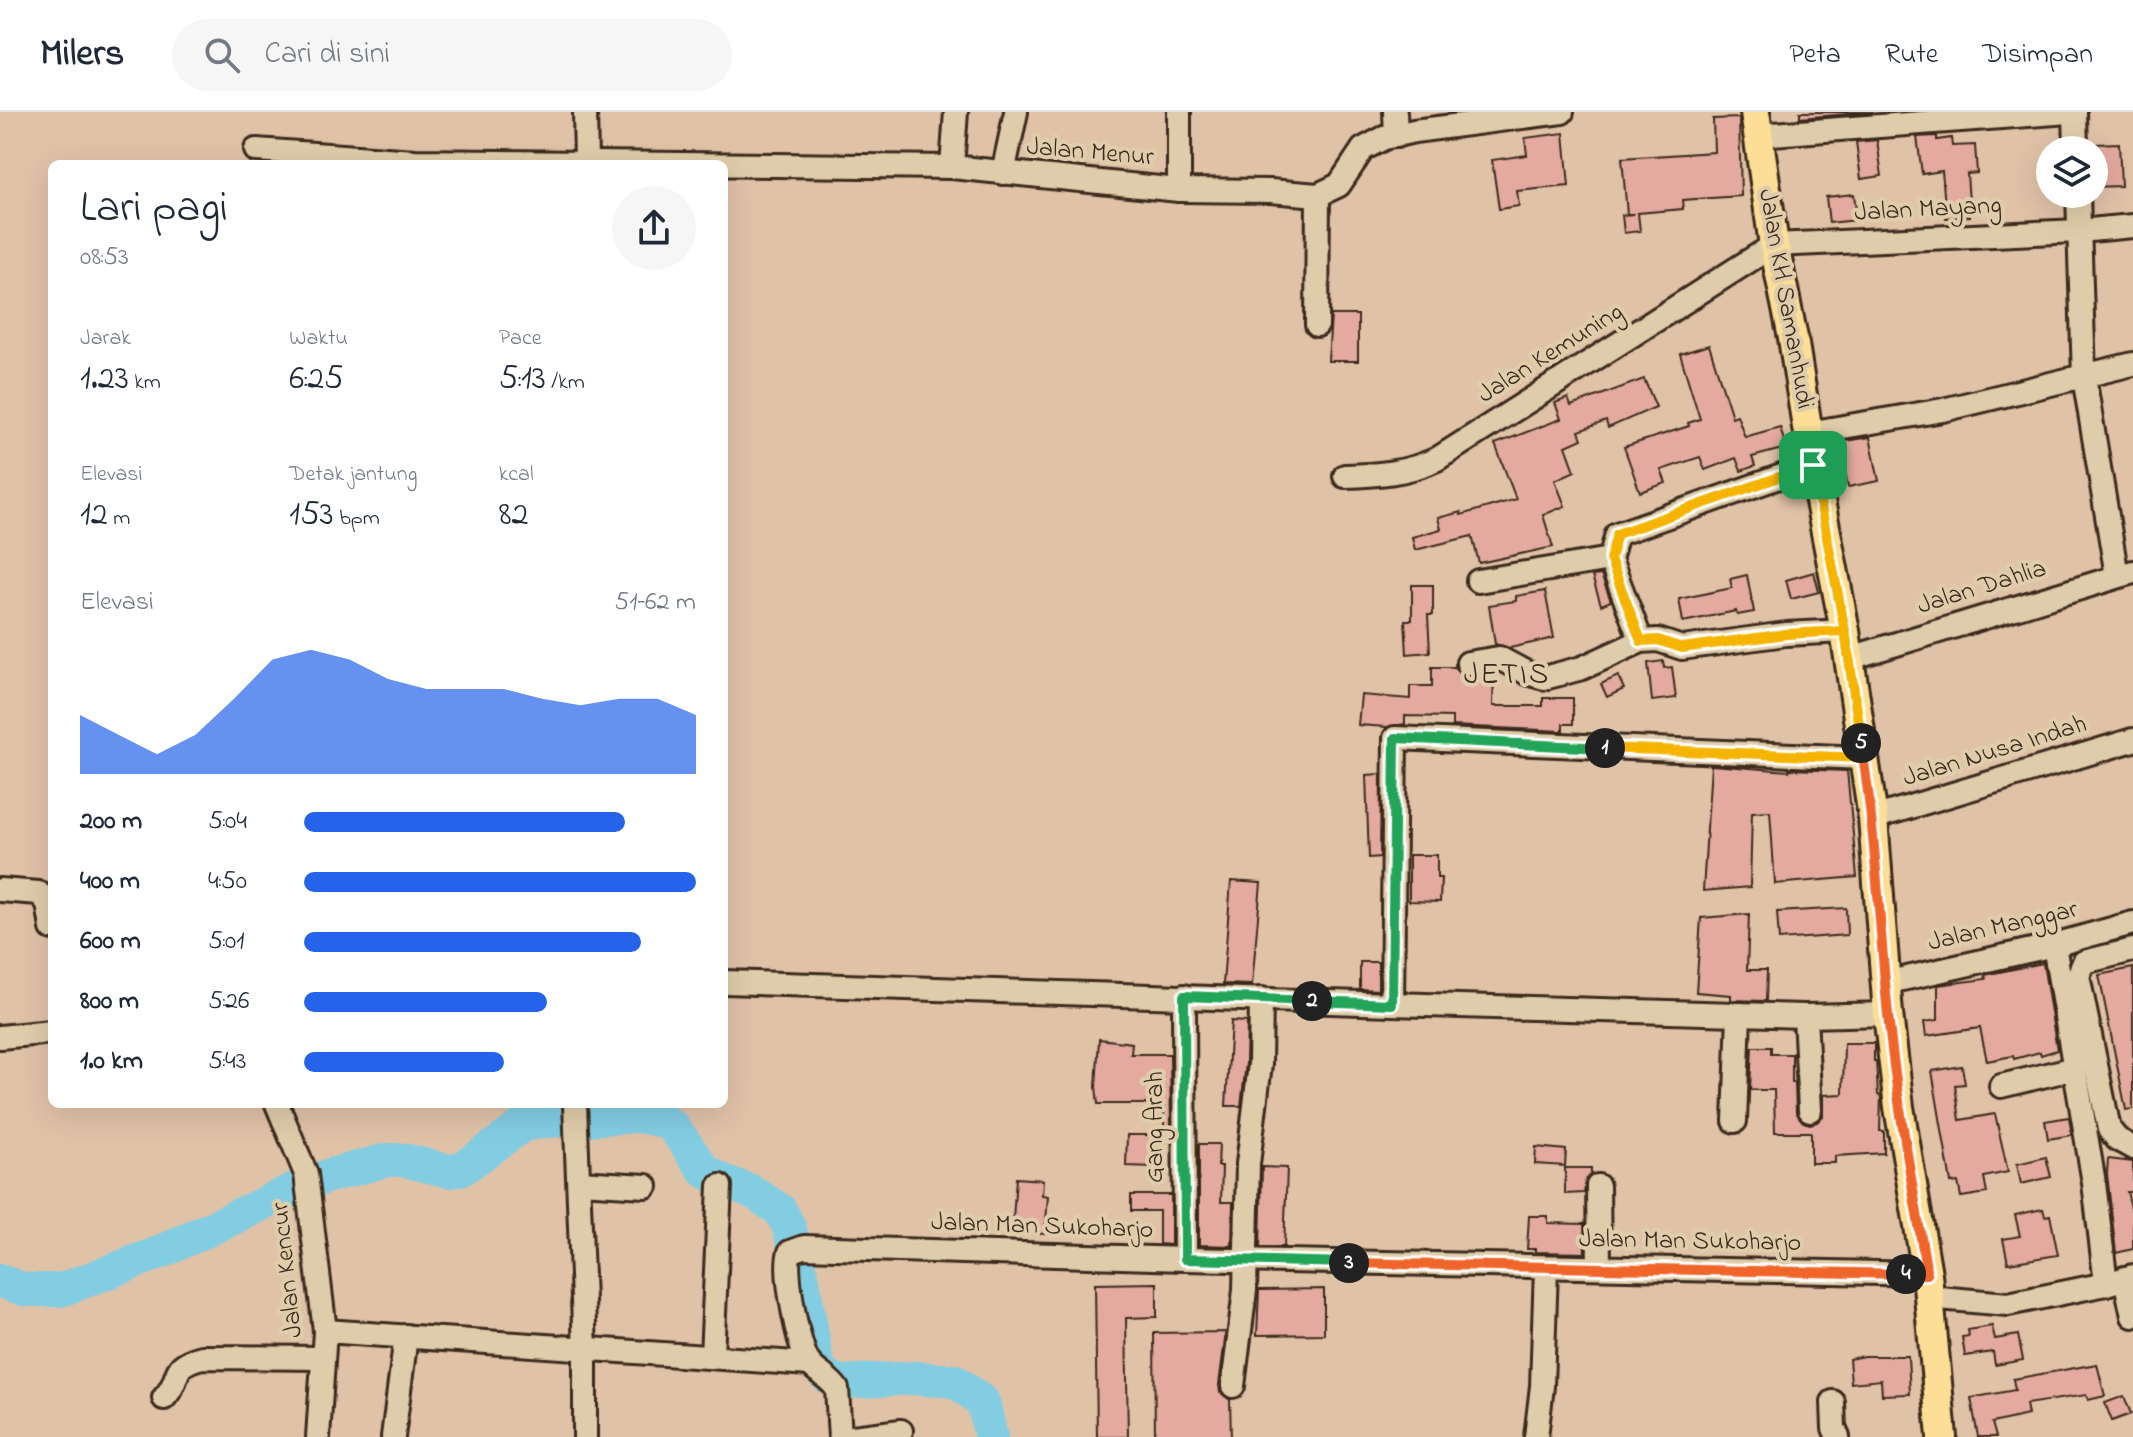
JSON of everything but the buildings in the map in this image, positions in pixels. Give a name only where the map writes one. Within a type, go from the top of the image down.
[{"type":"main road","name":"Jalan KH Samanhudi","points":[[1756,123],[1774,245],[1793,338],[1873,818],[1888,1014],[1927,1285],[1942,1437]]},
{"type":"street","points":[[585,112],[586,160]]},
{"type":"street","points":[[952,167],[956,112]]},
{"type":"street","points":[[1003,173],[1016,112]]},
{"type":"street","points":[[1179,112],[1179,190]]},
{"type":"street","points":[[1395,112],[1396,136]]},
{"type":"street","points":[[1317,325],[1318,195],[1339,185],[1363,149],[1374,142],[1414,131],[1562,112]]},
{"type":"street","points":[[1756,123],[2069,112]]},
{"type":"street","points":[[2075,112],[2076,136]]},
{"type":"street","name":"Jalan Menur","points":[[256,150],[388,160]]},
{"type":"street","name":"Jalan Menur","points":[[728,163],[952,167],[1179,190],[1318,195]]},
{"type":"street","points":[[2078,208],[2084,377],[2125,574]]},
{"type":"street","name":"Jalan Mayang","points":[[1774,245],[2133,226]]},
{"type":"street","name":"Jalan Kemuning","points":[[1345,476],[1378,475],[1425,465],[1437,459],[1774,245]]},
{"type":"street","points":[[1808,433],[1943,410],[2133,364]]},
{"type":"street","points":[[1468,663],[1499,658],[1527,673],[1544,678],[1556,677],[1641,641],[1610,559],[1617,534],[1813,465]]},
{"type":"street","points":[[1478,581],[1610,559]]},
{"type":"street","name":"Jalan Dahlia","points":[[1641,641],[1658,640],[1682,648],[1786,634],[1846,645],[2125,574]]},
{"type":"street","points":[[1392,1004],[1395,738],[1864,758]]},
{"type":"street","name":"Jalan Nusa Indah","points":[[1873,818],[2133,740]]},
{"type":"street","points":[[0,890],[39,893],[48,900]]},
{"type":"street","name":"Jalan Manggar","points":[[1885,983],[2054,945],[2133,923]]},
{"type":"street","points":[[2054,945],[2094,1183],[2133,1316]]},
{"type":"street","points":[[2133,950],[2084,962],[2078,976],[2109,1129],[2117,1139],[2133,1148]]},
{"type":"street","points":[[728,982],[1805,1016],[1888,1014]]},
{"type":"street","name":"Gang Arah","points":[[1184,996],[1185,1259]]},
{"type":"street","points":[[1233,1386],[1247,1260],[1248,1164],[1260,1064],[1261,999]]},
{"type":"street","points":[[1735,1121],[1739,1014]]},
{"type":"street","points":[[1805,1016],[1810,1110]]},
{"type":"street","points":[[0,1037],[48,1032]]},
{"type":"street","points":[[2001,1086],[2075,1068]]},
{"type":"street","name":"Jalan Kencur","points":[[279,1108],[300,1158],[325,1331],[318,1437]]},
{"type":"street","points":[[575,1110],[585,1349],[585,1437]]},
{"type":"street","points":[[579,1182],[646,1186]]},
{"type":"street","points":[[712,1356],[720,1186]]},
{"type":"street","points":[[1598,1186],[1599,1267]]},
{"type":"street","name":"Jalan Man Sukoharjo","points":[[840,1437],[837,1389],[810,1364],[798,1328],[787,1265],[797,1249],[1599,1267],[1927,1285],[2008,1304],[2121,1279]]},
{"type":"street","points":[[1536,1437],[1542,1386],[1546,1268]]},
{"type":"street","points":[[325,1331],[810,1364]]},
{"type":"street","points":[[393,1437],[406,1336]]},
{"type":"street","points":[[164,1398],[173,1389],[180,1366],[202,1357],[323,1358]]},
{"type":"street","points":[[1833,1402],[1834,1428],[1838,1437]]},
{"type":"street","points":[[853,1437],[901,1431]]},
{"type":"waterway","points":[[0,1281],[26,1290],[61,1290],[156,1254],[328,1176],[387,1160],[404,1160],[449,1171],[462,1169],[523,1125],[640,1116],[666,1122],[674,1128],[705,1171],[751,1191],[780,1210],[789,1227],[802,1275],[817,1364],[824,1374],[841,1382],[915,1378],[955,1381],[983,1402],[991,1437]]},
{"type":"district","name":"JETIS","points":[[1507,676]]},
{"type":"route","points":[[1813,465],[1617,534],[1610,559],[1641,641],[1658,640],[1682,648],[1786,634],[1845,631],[1873,818],[1888,1014],[1899,1107],[1927,1274],[1185,1259],[1184,996],[1392,1004],[1395,738],[1864,758],[1845,631],[1813,465]]}]
